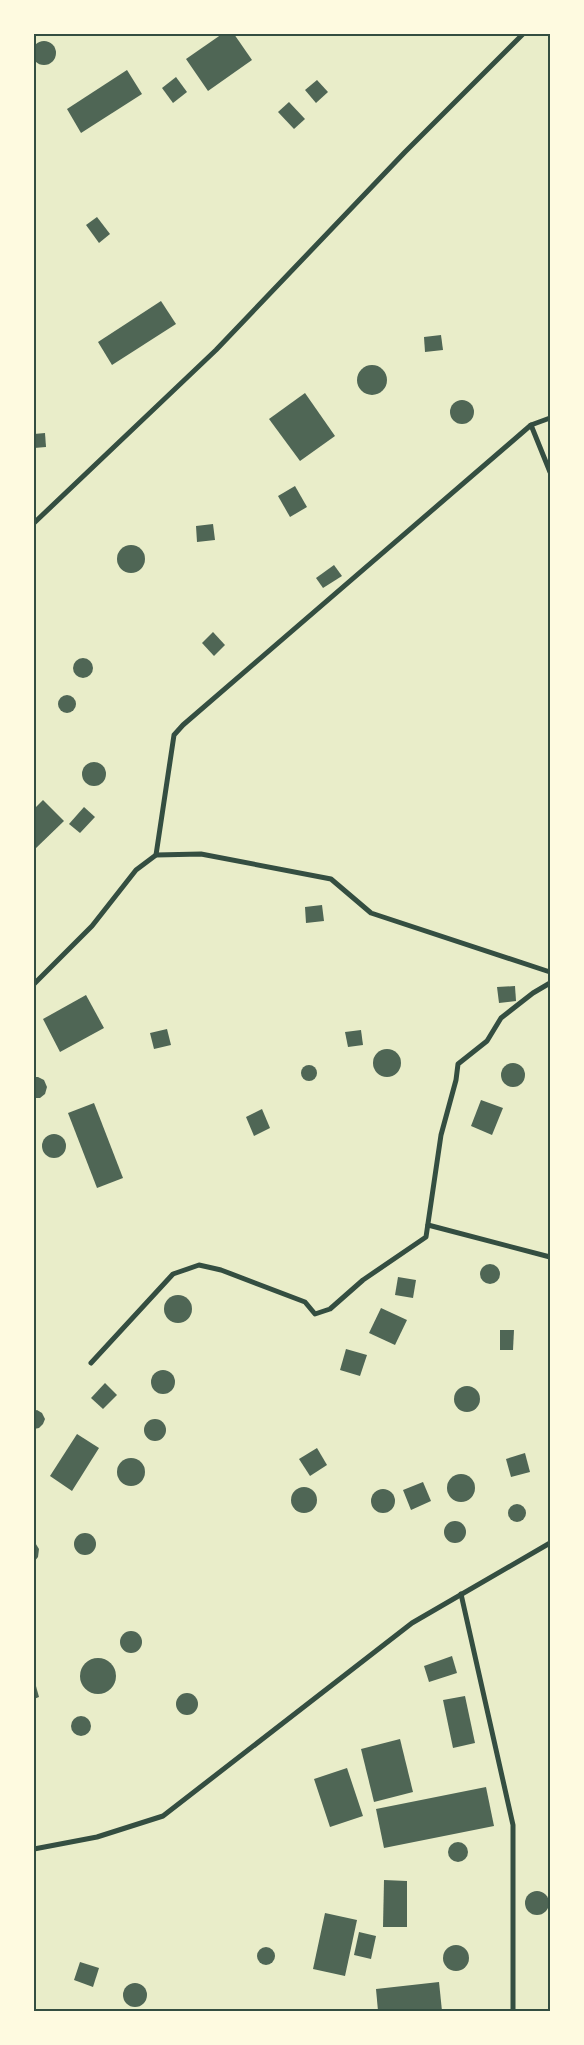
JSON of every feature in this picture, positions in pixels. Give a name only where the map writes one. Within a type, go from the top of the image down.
[{"type":"street","points":[[34,523],[216,350],[405,152],[523,34]]},
{"type":"street","points":[[156,855],[174,735],[183,725],[531,426],[550,418]]},
{"type":"street","points":[[531,426],[550,472]]},
{"type":"street","points":[[34,984],[92,926],[136,870],[156,855],[201,854],[331,878],[371,913],[550,972]]},
{"type":"street","points":[[92,1363],[173,1274],[199,1265],[221,1270],[305,1302],[315,1314],[330,1309],[363,1280],[426,1237],[441,1135],[456,1080],[458,1064],[487,1041],[501,1018],[533,993],[550,983]]},
{"type":"street","points":[[428,1225],[550,1257]]},
{"type":"street","points":[[34,1849],[97,1837],[163,1816],[412,1623],[550,1543]]},
{"type":"street","points":[[461,1594],[513,1825],[513,2011]]},
{"type":"building","points":[[222,34],[234,34],[252,60],[208,91],[186,59]]},
{"type":"building","points":[[44,41],[53,44],[56,53],[53,62],[44,65],[35,62],[32,53],[35,44]]},
{"type":"building","points":[[127,70],[142,94],[81,133],[67,109]]},
{"type":"building","points":[[176,77],[187,92],[173,103],[162,88]]},
{"type":"building","points":[[317,80],[328,92],[316,103],[305,90]]},
{"type":"building","points":[[289,102],[305,119],[294,129],[278,112]]},
{"type":"building","points":[[97,217],[110,234],[99,243],[86,225]]},
{"type":"building","points":[[161,301],[176,324],[112,365],[98,342]]},
{"type":"building","points":[[441,335],[443,350],[425,352],[424,337]]},
{"type":"building","points":[[372,365],[383,369],[387,380],[383,391],[372,395],[361,391],[357,380],[361,369]]},
{"type":"building","points":[[305,393],[335,436],[300,461],[269,419]]},
{"type":"building","points":[[462,400],[470,404],[474,412],[470,420],[462,424],[454,420],[450,412],[454,404]]},
{"type":"building","points":[[45,433],[46,447],[34,448],[34,434]]},
{"type":"building","points":[[295,486],[307,507],[290,517],[278,496]]},
{"type":"building","points":[[213,524],[215,540],[197,542],[196,526]]},
{"type":"building","points":[[131,545],[141,549],[145,559],[141,569],[131,573],[121,569],[117,559],[121,549]]},
{"type":"building","points":[[334,565],[342,576],[323,588],[316,578]]},
{"type":"building","points":[[213,632],[225,645],[214,656],[202,643]]},
{"type":"building","points":[[83,658],[90,661],[93,668],[90,675],[83,678],[76,675],[73,668],[76,661]]},
{"type":"building","points":[[67,695],[73,698],[76,704],[73,710],[67,713],[61,710],[58,704],[61,698]]},
{"type":"building","points":[[94,762],[99,763],[105,769],[105,779],[99,785],[94,786],[89,785],[83,779],[82,774],[83,769],[89,763]]},
{"type":"building","points":[[43,800],[64,821],[34,850],[34,809]]},
{"type":"building","points":[[84,807],[95,817],[80,833],[69,824]]},
{"type":"building","points":[[322,905],[324,921],[306,923],[305,907]]},
{"type":"building","points":[[515,986],[516,1001],[499,1003],[497,987]]},
{"type":"building","points":[[86,995],[104,1028],[60,1052],[43,1019]]},
{"type":"building","points":[[167,1029],[171,1045],[154,1049],[150,1033]]},
{"type":"building","points":[[361,1030],[363,1045],[348,1047],[345,1032]]},
{"type":"building","points":[[387,1049],[397,1053],[401,1063],[397,1073],[387,1077],[377,1073],[373,1063],[377,1053]]},
{"type":"building","points":[[513,1063],[521,1067],[525,1075],[521,1083],[513,1087],[505,1083],[501,1075],[505,1067]]},
{"type":"building","points":[[309,1065],[315,1067],[317,1073],[315,1079],[309,1081],[303,1079],[301,1073],[303,1067]]},
{"type":"building","points":[[34,1077],[44,1080],[47,1087],[45,1094],[40,1098],[34,1098]]},
{"type":"building","points":[[481,1100],[503,1108],[492,1135],[471,1126]]},
{"type":"building","points":[[94,1103],[123,1178],[97,1188],[68,1113]]},
{"type":"building","points":[[262,1109],[270,1128],[254,1136],[246,1117]]},
{"type":"building","points":[[54,1134],[63,1137],[66,1146],[63,1155],[54,1158],[45,1155],[42,1146],[45,1137]]},
{"type":"building","points":[[550,1219],[550,1235],[548,1226]]},
{"type":"building","points":[[490,1264],[497,1267],[500,1274],[497,1281],[490,1284],[483,1281],[480,1274],[483,1267]]},
{"type":"building","points":[[398,1277],[416,1280],[413,1298],[395,1295]]},
{"type":"building","points":[[178,1295],[188,1299],[192,1309],[188,1319],[178,1323],[168,1319],[164,1309],[168,1299]]},
{"type":"building","points":[[381,1308],[407,1320],[395,1345],[369,1333]]},
{"type":"building","points":[[500,1330],[514,1330],[513,1350],[500,1350]]},
{"type":"building","points":[[346,1349],[367,1355],[360,1376],[340,1370]]},
{"type":"building","points":[[163,1370],[168,1371],[174,1377],[174,1387],[168,1393],[163,1394],[158,1393],[152,1387],[151,1382],[152,1377],[158,1371]]},
{"type":"building","points":[[105,1383],[117,1395],[103,1409],[91,1398]]},
{"type":"building","points":[[467,1386],[476,1390],[480,1399],[476,1408],[467,1412],[458,1408],[454,1399],[458,1390]]},
{"type":"building","points":[[37,1410],[42,1413],[45,1419],[39,1428],[34,1429],[34,1411]]},
{"type":"building","points":[[155,1419],[163,1422],[166,1430],[163,1438],[155,1441],[147,1438],[144,1430],[147,1422]]},
{"type":"building","points":[[77,1434],[99,1448],[72,1491],[50,1476]]},
{"type":"building","points":[[317,1448],[327,1465],[310,1476],[299,1459]]},
{"type":"building","points":[[525,1453],[530,1472],[511,1477],[506,1459]]},
{"type":"building","points":[[131,1458],[141,1462],[145,1472],[141,1482],[131,1486],[121,1482],[117,1472],[121,1462]]},
{"type":"building","points":[[461,1474],[471,1478],[475,1488],[471,1498],[461,1502],[451,1498],[447,1488],[451,1478]]},
{"type":"building","points":[[423,1482],[431,1501],[411,1510],[403,1490]]},
{"type":"building","points":[[304,1487],[313,1491],[317,1500],[313,1509],[304,1513],[295,1509],[291,1500],[295,1491]]},
{"type":"building","points":[[383,1489],[392,1492],[395,1501],[392,1510],[383,1513],[374,1510],[371,1501],[374,1492]]},
{"type":"building","points":[[513,1504],[521,1504],[526,1509],[524,1520],[513,1522],[508,1517],[508,1509]]},
{"type":"building","points":[[455,1521],[463,1524],[466,1532],[463,1540],[455,1543],[447,1540],[444,1532],[447,1524]]},
{"type":"building","points":[[85,1533],[93,1536],[96,1544],[93,1552],[85,1555],[77,1552],[74,1544],[77,1536]]},
{"type":"building","points":[[34,1541],[39,1549],[38,1557],[34,1562]]},
{"type":"building","points":[[131,1631],[139,1634],[142,1642],[139,1650],[131,1653],[123,1650],[120,1642],[123,1634]]},
{"type":"building","points":[[452,1656],[457,1673],[429,1682],[424,1666]]},
{"type":"building","points":[[98,1658],[105,1659],[111,1663],[115,1669],[115,1683],[111,1689],[105,1693],[98,1694],[91,1693],[85,1689],[81,1683],[80,1676],[81,1669],[85,1663],[91,1659]]},
{"type":"building","points":[[34,1679],[39,1697],[34,1699]]},
{"type":"building","points":[[187,1693],[197,1700],[198,1704],[191,1714],[187,1715],[177,1708],[176,1704],[183,1694]]},
{"type":"building","points":[[465,1696],[475,1743],[453,1748],[443,1700]]},
{"type":"building","points":[[81,1716],[88,1719],[91,1726],[88,1733],[81,1736],[74,1733],[71,1726],[74,1719]]},
{"type":"building","points":[[400,1739],[413,1792],[374,1802],[361,1749]]},
{"type":"building","points":[[347,1768],[363,1816],[330,1827],[314,1779]]},
{"type":"building","points":[[486,1787],[494,1826],[384,1848],[376,1809]]},
{"type":"building","points":[[458,1842],[465,1845],[468,1852],[465,1859],[458,1862],[451,1859],[448,1852],[451,1845]]},
{"type":"building","points":[[384,1880],[407,1881],[407,1927],[383,1927]]},
{"type":"building","points":[[537,1891],[546,1894],[549,1903],[546,1912],[537,1915],[528,1912],[525,1903],[528,1894]]},
{"type":"building","points":[[325,1913],[357,1920],[345,1976],[313,1969]]},
{"type":"building","points":[[359,1932],[376,1936],[371,1959],[354,1955]]},
{"type":"building","points":[[456,1945],[465,1949],[469,1958],[465,1967],[456,1971],[447,1967],[443,1958],[447,1949]]},
{"type":"building","points":[[262,1947],[270,1947],[275,1952],[273,1963],[262,1965],[257,1960],[257,1952]]},
{"type":"building","points":[[80,1962],[99,1968],[93,1987],[74,1980]]},
{"type":"building","points":[[439,1982],[442,2011],[378,2011],[376,1989]]},
{"type":"building","points":[[135,1983],[144,1986],[147,1995],[144,2004],[135,2007],[126,2004],[123,1995],[126,1986]]}]
